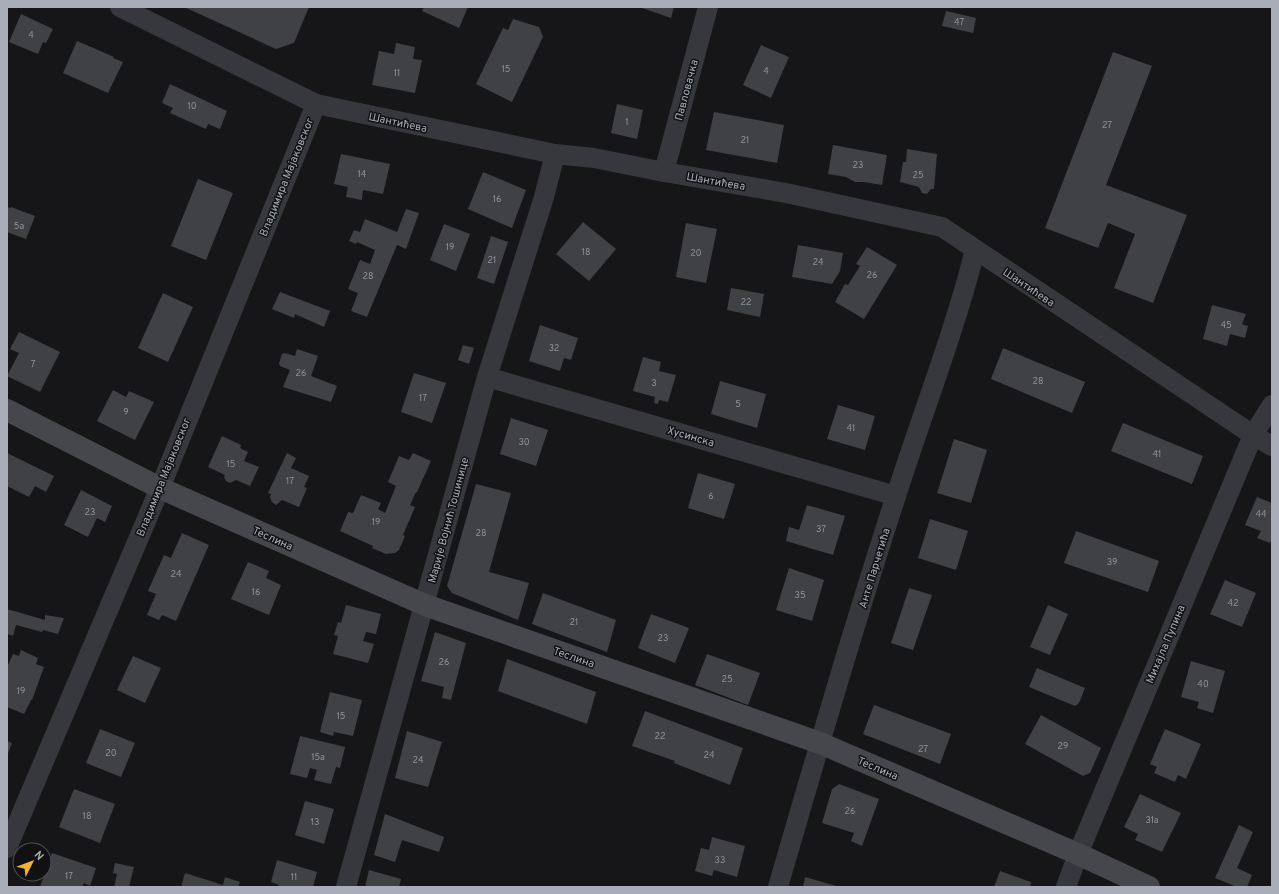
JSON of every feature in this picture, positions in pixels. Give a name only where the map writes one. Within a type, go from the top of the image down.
[{"type":"street","name":"Шантићева","points":[[120,7],[316,104],[555,154],[594,158],[664,172],[786,193],[942,227],[1252,436],[1272,446]]},
{"type":"street","name":"Павловачка","points":[[664,172],[708,7]]},
{"type":"street","name":"Владимира Мајаковског","points":[[7,848],[160,488],[316,104]]},
{"type":"street","name":"Марије Војнић Тошинице","points":[[346,887],[487,377],[544,197],[555,154]]},
{"type":"street","name":"Анте Парчетића","points":[[778,887],[820,743],[896,496],[964,293],[976,250]]},
{"type":"street","name":"Хусинска","points":[[487,377],[896,496]]},
{"type":"street","name":"Михајла Пупина","points":[[1066,887],[1078,854],[1252,436],[1272,405]]},
{"type":"street","name":"Теслина","points":[[7,410],[160,488],[425,605],[820,743],[1078,854],[1148,887]]},
{"type":"building","points":[[184,7],[309,7],[294,43],[276,49]]},
{"type":"building","points":[[424,7],[468,7],[459,28],[422,11]]},
{"type":"building","points":[[639,7],[674,7],[671,18]]},
{"type":"building","points":[[946,11],[976,18],[973,33],[942,26]]},
{"type":"building","points":[[21,14],[53,29],[46,43],[43,42],[38,54],[9,42]]},
{"type":"building","points":[[513,19],[539,27],[543,37],[512,102],[476,84],[503,28],[508,30]]},
{"type":"building","points":[[77,41],[123,62],[108,93],[63,73]]},
{"type":"building","points":[[396,43],[415,47],[413,59],[422,60],[415,93],[372,85],[379,51],[394,54]]},
{"type":"building","points":[[761,45],[789,57],[771,98],[743,85]]},
{"type":"building","points":[[1113,52],[1152,66],[1106,185],[1187,215],[1153,303],[1114,288],[1135,234],[1108,223],[1098,248],[1045,228]]},
{"type":"building","points":[[170,84],[227,111],[220,129],[208,124],[206,129],[170,113],[173,108],[162,103]]},
{"type":"building","points":[[617,104],[643,110],[637,139],[611,133]]},
{"type":"building","points":[[714,112],[784,125],[777,163],[706,150]]},
{"type":"building","points":[[833,145],[887,155],[882,185],[855,182],[846,177],[828,174]]},
{"type":"building","points":[[907,149],[937,154],[934,189],[931,189],[927,194],[922,193],[919,187],[900,182],[903,162],[906,162]]},
{"type":"building","points":[[341,154],[390,164],[383,194],[363,190],[362,200],[346,197],[348,187],[334,184]]},
{"type":"building","points":[[483,172],[526,190],[512,228],[468,209]]},
{"type":"building","points":[[198,179],[233,193],[206,260],[171,246]]},
{"type":"building","points":[[7,207],[11,207],[35,216],[26,239],[7,232]]},
{"type":"building","points":[[406,209],[419,213],[406,249],[397,245],[367,317],[351,311],[358,293],[348,289],[360,260],[370,264],[375,250],[357,242],[356,244],[349,241],[354,230],[360,232],[365,219],[397,232]]},
{"type":"building","points":[[583,222],[616,249],[589,281],[556,254]]},
{"type":"building","points":[[686,223],[717,229],[706,283],[676,277]]},
{"type":"building","points":[[444,224],[470,234],[456,271],[430,260]]},
{"type":"building","points":[[491,236],[508,242],[494,284],[477,278]]},
{"type":"building","points":[[798,245],[843,253],[840,271],[832,284],[792,277]]},
{"type":"building","points":[[867,247],[897,265],[864,319],[835,302],[845,284],[848,285],[860,266],[856,264]]},
{"type":"building","points":[[731,288],[764,294],[760,317],[727,310]]},
{"type":"building","points":[[280,292],[330,311],[324,327],[295,314],[294,318],[272,309]]},
{"type":"building","points":[[163,293],[193,307],[168,362],[138,348]]},
{"type":"building","points":[[1212,305],[1246,314],[1242,324],[1248,326],[1245,338],[1230,334],[1227,346],[1203,339]]},
{"type":"building","points":[[540,325],[578,338],[571,360],[564,358],[560,371],[529,361]]},
{"type":"building","points":[[19,332],[60,352],[40,392],[7,376],[19,353],[10,349]]},
{"type":"building","points":[[463,345],[474,348],[469,364],[458,360]]},
{"type":"building","points":[[1003,348],[1085,382],[1072,413],[991,379]]},
{"type":"building","points":[[297,349],[318,356],[311,376],[337,386],[331,402],[283,387],[290,370],[280,366],[279,363],[282,354],[285,353],[295,356]]},
{"type":"building","points":[[643,357],[661,362],[659,371],[676,375],[668,402],[659,400],[658,404],[654,403],[655,397],[633,391]]},
{"type":"building","points":[[414,373],[446,383],[432,423],[401,412]]},
{"type":"building","points":[[720,381],[766,394],[757,428],[711,414]]},
{"type":"building","points":[[113,390],[126,397],[129,391],[154,402],[135,440],[97,421]]},
{"type":"building","points":[[838,405],[875,416],[865,450],[827,439]]},
{"type":"building","points":[[511,418],[548,430],[536,466],[500,454]]},
{"type":"building","points":[[1123,423],[1203,456],[1192,484],[1111,451]]},
{"type":"building","points":[[222,436],[241,445],[240,448],[248,452],[244,461],[259,467],[250,486],[236,480],[230,483],[226,481],[224,477],[225,475],[208,467]]},
{"type":"building","points":[[954,439],[987,450],[971,503],[937,493]]},
{"type":"building","points":[[7,453],[54,476],[46,492],[35,486],[29,497],[7,486]]},
{"type":"building","points":[[287,453],[296,458],[291,468],[309,476],[304,487],[307,488],[299,507],[282,500],[276,505],[272,502],[270,497],[271,494],[268,493]]},
{"type":"building","points":[[413,453],[431,461],[410,505],[415,507],[403,535],[405,536],[399,550],[395,553],[386,554],[372,548],[373,546],[340,531],[348,512],[353,513],[361,495],[381,503],[378,509],[385,513],[396,486],[388,482],[399,456],[409,460]]},
{"type":"building","points":[[698,473],[735,484],[724,519],[688,508]]},
{"type":"building","points":[[476,484],[511,493],[489,572],[529,583],[518,620],[452,593],[447,586]]},
{"type":"building","points":[[81,490],[112,506],[105,522],[97,518],[88,537],[64,525]]},
{"type":"building","points":[[1257,497],[1272,503],[1272,539],[1270,543],[1257,538],[1261,531],[1245,525]]},
{"type":"building","points":[[807,505],[845,516],[833,555],[786,541],[789,527],[799,530]]},
{"type":"building","points":[[930,519],[968,531],[956,570],[918,558]]},
{"type":"building","points":[[1076,531],[1159,561],[1148,592],[1064,563]]},
{"type":"building","points":[[182,533],[209,545],[176,621],[162,615],[159,620],[147,615],[156,594],[148,591],[164,555],[171,558]]},
{"type":"building","points":[[248,562],[269,571],[266,578],[281,585],[269,615],[231,599]]},
{"type":"building","points":[[789,568],[824,580],[812,621],[776,610]]},
{"type":"building","points":[[1225,580],[1256,593],[1242,627],[1210,614]]},
{"type":"building","points":[[909,588],[932,595],[913,650],[891,643]]},
{"type":"building","points":[[543,593],[616,620],[607,652],[532,624]]},
{"type":"building","points":[[346,605],[381,614],[376,634],[366,632],[363,641],[374,644],[368,663],[333,654],[338,636],[334,635],[338,622],[341,623]]},
{"type":"building","points":[[1048,605],[1068,614],[1050,655],[1030,647]]},
{"type":"building","points":[[7,609],[45,620],[45,615],[64,618],[58,634],[43,630],[42,632],[16,625],[13,636],[7,634]]},
{"type":"building","points":[[651,614],[689,628],[675,663],[638,648]]},
{"type":"building","points":[[435,632],[466,643],[451,700],[442,698],[444,687],[421,681]]},
{"type":"building","points":[[21,650],[38,658],[36,664],[44,667],[32,700],[24,714],[7,707],[7,667],[13,654],[19,656]]},
{"type":"building","points":[[707,654],[760,673],[748,705],[695,685]]},
{"type":"building","points":[[133,656],[161,668],[145,703],[117,690]]},
{"type":"building","points":[[507,659],[596,692],[587,724],[498,691]]},
{"type":"building","points":[[1191,661],[1225,671],[1213,713],[1197,708],[1199,702],[1181,697]]},
{"type":"building","points":[[1037,668],[1085,688],[1079,703],[1075,706],[1029,687]]},
{"type":"building","points":[[330,692],[362,700],[353,736],[334,732],[333,736],[320,732]]},
{"type":"building","points":[[874,705],[951,734],[940,764],[863,734]]},
{"type":"building","points":[[645,711],[743,748],[730,785],[674,763],[675,761],[632,746]]},
{"type":"building","points":[[1041,715],[1101,748],[1090,773],[1083,776],[1025,744]]},
{"type":"building","points":[[100,729],[135,743],[121,777],[86,763]]},
{"type":"building","points":[[1165,729],[1201,744],[1186,779],[1178,775],[1175,782],[1154,773],[1157,767],[1150,764]]},
{"type":"building","points":[[407,731],[442,742],[428,787],[395,778]]},
{"type":"building","points":[[300,736],[345,747],[340,768],[336,767],[331,784],[314,780],[317,770],[310,768],[307,778],[290,774]]},
{"type":"building","points":[[7,741],[12,743],[7,756]]},
{"type":"building","points":[[839,784],[879,799],[862,846],[851,841],[854,833],[822,823],[832,789]]},
{"type":"building","points":[[74,789],[115,804],[100,843],[59,827]]},
{"type":"building","points":[[1140,794],[1181,813],[1162,852],[1135,840],[1138,834],[1124,827]]},
{"type":"building","points":[[305,801],[334,809],[324,844],[295,835]]},
{"type":"building","points":[[385,814],[444,837],[439,852],[402,840],[395,862],[374,855]]},
{"type":"building","points":[[1239,825],[1253,832],[1237,868],[1252,875],[1247,887],[1237,887],[1215,878]]},
{"type":"building","points":[[712,837],[745,846],[737,877],[714,870],[712,876],[695,871],[701,848],[709,850]]},
{"type":"building","points":[[52,853],[96,868],[90,886],[84,883],[82,887],[40,887],[42,882],[52,882]]},
{"type":"building","points":[[277,860],[317,872],[313,887],[278,887],[279,885],[271,882]]},
{"type":"building","points":[[115,863],[134,867],[129,887],[114,887],[117,874],[113,873]]},
{"type":"building","points":[[369,870],[401,879],[399,887],[365,887]]},
{"type":"building","points":[[1000,871],[1031,882],[1030,887],[994,887]]},
{"type":"building","points":[[185,873],[223,885],[225,877],[240,882],[238,887],[181,887]]},
{"type":"building","points":[[805,877],[840,887],[803,887]]}]
